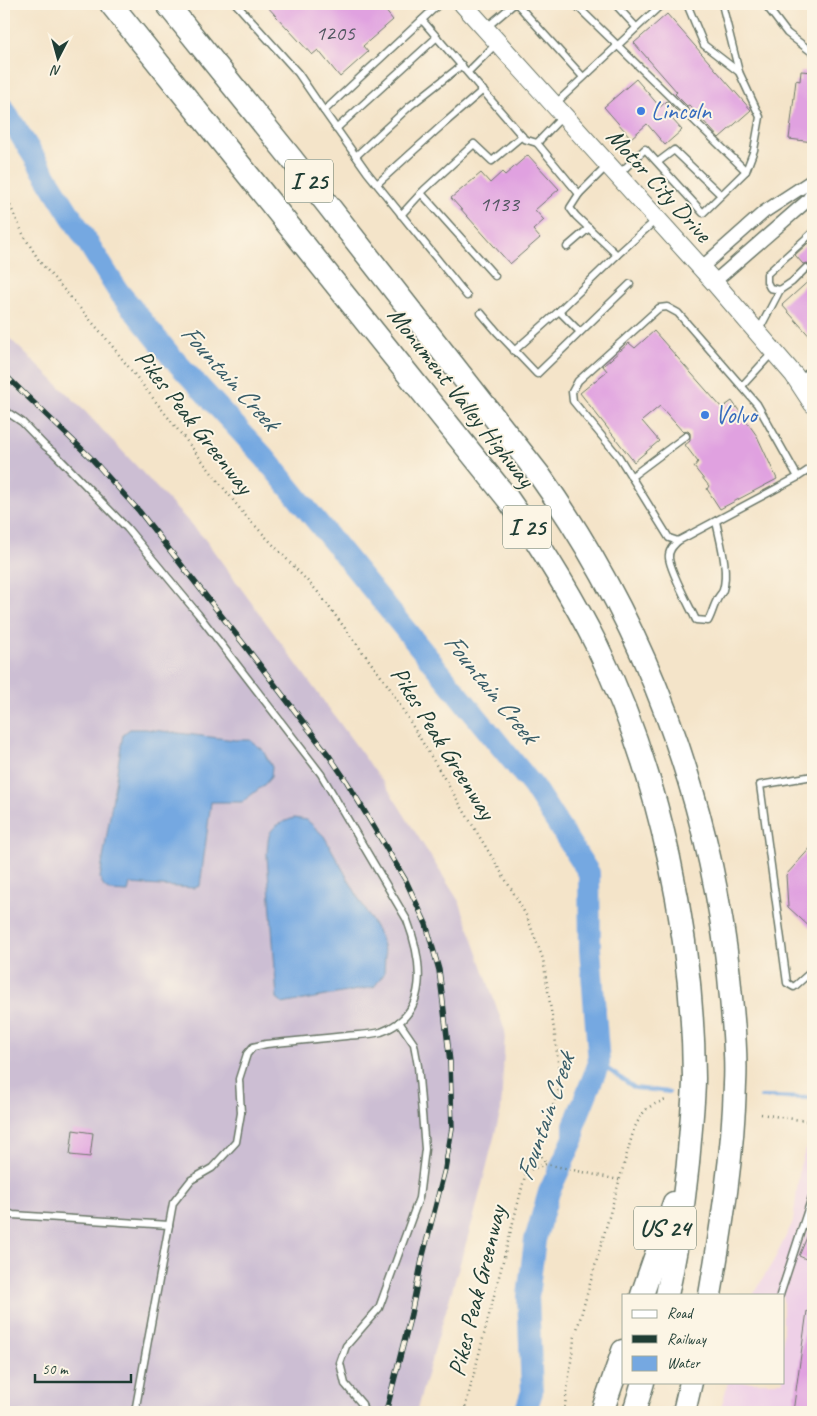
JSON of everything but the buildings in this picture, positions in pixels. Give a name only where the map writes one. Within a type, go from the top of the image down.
[{"type":"highway","name":"Monument Valley Highway","points":[[111,4],[508,499],[541,546],[568,592],[614,684],[641,754],[661,827],[680,918],[691,1002],[694,1079],[688,1162],[678,1242],[667,1294]]},
{"type":"highway","name":"Monument Valley Highway","points":[[167,4],[285,150],[540,476],[602,574],[631,630],[663,704],[689,776],[700,816],[714,880],[725,944],[732,1002],[736,1083],[726,1195],[710,1294]]},
{"type":"highway","name":"US 24","points":[[642,1294],[688,1162]]},
{"type":"highway","points":[[602,1412],[622,1354]]},
{"type":"highway","points":[[634,1412],[642,1384]]},
{"type":"highway","points":[[684,1412],[691,1384]]},
{"type":"street","name":"Motor City Drive","points":[[463,4],[656,220],[714,282],[774,351],[799,382],[813,404]]},
{"type":"street","points":[[701,268],[764,212],[813,180]]},
{"type":"street","points":[[714,282],[807,201],[813,192]]},
{"type":"lane","points":[[236,4],[298,73],[336,129],[377,184],[467,296]]},
{"type":"lane","points":[[324,111],[439,4]]},
{"type":"lane","points":[[485,29],[516,4],[583,77]]},
{"type":"lane","points":[[615,4],[636,28]]},
{"type":"lane","points":[[537,143],[558,110],[583,77],[662,4]]},
{"type":"lane","points":[[687,4],[704,45],[739,72]]},
{"type":"lane","points":[[618,255],[588,228],[570,208],[579,194],[645,149],[704,213],[746,171],[754,150],[760,117],[739,72],[722,4]]},
{"type":"lane","points":[[765,4],[787,33],[813,53]]},
{"type":"lane","points":[[576,5],[746,171]]},
{"type":"lane","points":[[422,20],[524,139],[537,143],[579,194]]},
{"type":"lane","points":[[336,129],[437,37]]},
{"type":"lane","points":[[468,72],[497,43]]},
{"type":"lane","points":[[356,156],[410,106],[462,65]]},
{"type":"lane","points":[[377,184],[440,126],[483,90]]},
{"type":"lane","points":[[401,215],[421,193],[474,144],[492,161],[522,136]]},
{"type":"lane","points":[[658,162],[674,150],[721,195]]},
{"type":"lane","points":[[421,193],[495,276]]},
{"type":"lane","points":[[514,351],[560,311],[656,220]]},
{"type":"lane","points":[[567,247],[588,228]]},
{"type":"lane","points":[[780,290],[770,288],[767,282],[767,274],[813,232]]},
{"type":"lane","points":[[758,334],[780,290],[792,282],[806,268]]},
{"type":"lane","points":[[482,313],[536,374],[630,284]]},
{"type":"lane","points":[[678,541],[669,538],[619,457],[573,401],[572,392],[578,381],[659,308],[667,307],[678,313],[757,404],[798,477]]},
{"type":"lane","points":[[560,311],[580,332]]},
{"type":"lane","points":[[742,386],[774,351]]},
{"type":"lane","points":[[799,382],[813,368]]},
{"type":"lane","points":[[4,410],[22,422],[127,528],[198,614],[321,774],[407,920],[413,936],[420,968],[418,992],[413,1007],[399,1022],[380,1032],[253,1047],[246,1054],[239,1079],[241,1113],[236,1142],[212,1168],[191,1180],[173,1204],[135,1412]]},
{"type":"lane","points":[[631,477],[686,436]]},
{"type":"lane","points":[[716,521],[723,556],[723,592],[717,599],[714,612],[708,621],[696,620],[669,558],[671,549],[678,541],[798,477],[813,467]]},
{"type":"lane","points":[[813,776],[760,785],[787,983],[794,987],[813,970]]},
{"type":"lane","points":[[364,1412],[362,1404],[345,1384],[340,1363],[346,1346],[379,1308],[419,1198],[424,1149],[418,1066],[414,1044],[399,1022]]},
{"type":"lane","points":[[780,1294],[813,1195]]},
{"type":"lane","points":[[4,1212],[13,1215],[169,1225]]},
{"type":"path","name":"Pikes Peak Greenway","points":[[4,192],[24,236],[40,262],[105,337],[244,514],[317,590],[371,661],[389,687],[527,917],[543,959],[560,1079],[558,1093],[526,1172],[464,1412]]},
{"type":"path","points":[[564,1412],[574,1340],[634,1129],[643,1112],[652,1104],[666,1100]]},
{"type":"path","points":[[760,1114],[813,1122]]},
{"type":"path","points":[[540,1136],[538,1149],[546,1164]]},
{"type":"path","points":[[526,1172],[546,1164],[619,1180]]},
{"type":"shaded area","points":[[4,333],[79,405],[204,538],[388,789],[460,903],[505,1031],[501,1110],[474,1216],[416,1412],[4,1412]]},
{"type":"shaded area","points":[[813,1142],[813,1412],[720,1412],[727,1384],[784,1384],[784,1294],[754,1294],[774,1260],[793,1222],[800,1166],[805,1151]]},
{"type":"water","points":[[130,729],[250,740],[262,749],[272,767],[271,777],[242,802],[211,802],[200,886],[194,888],[130,884],[128,892],[110,891],[104,887],[100,878],[123,734]]},
{"type":"water","points":[[294,818],[307,820],[324,836],[380,936],[385,954],[384,974],[374,987],[282,1004],[277,998],[267,847],[269,835],[275,827]]},
{"type":"waterway","name":"Fountain Creek","points":[[4,109],[118,291],[170,355],[265,458],[533,786],[589,873],[590,949],[599,1063],[574,1125],[574,1138],[549,1192],[535,1240],[528,1296],[532,1392],[525,1412]]},
{"type":"waterway","points":[[599,1063],[635,1088],[669,1092]]},
{"type":"waterway","points":[[761,1097],[813,1098]]},
{"type":"railway","points":[[4,374],[91,458],[139,511],[246,647],[347,782],[406,881],[426,924],[439,970],[450,1062],[452,1128],[445,1169],[386,1412]]},
{"type":"place","name":"Lincoln","points":[[641,111]]},
{"type":"place","name":"Volvo","points":[[705,415]]}]
